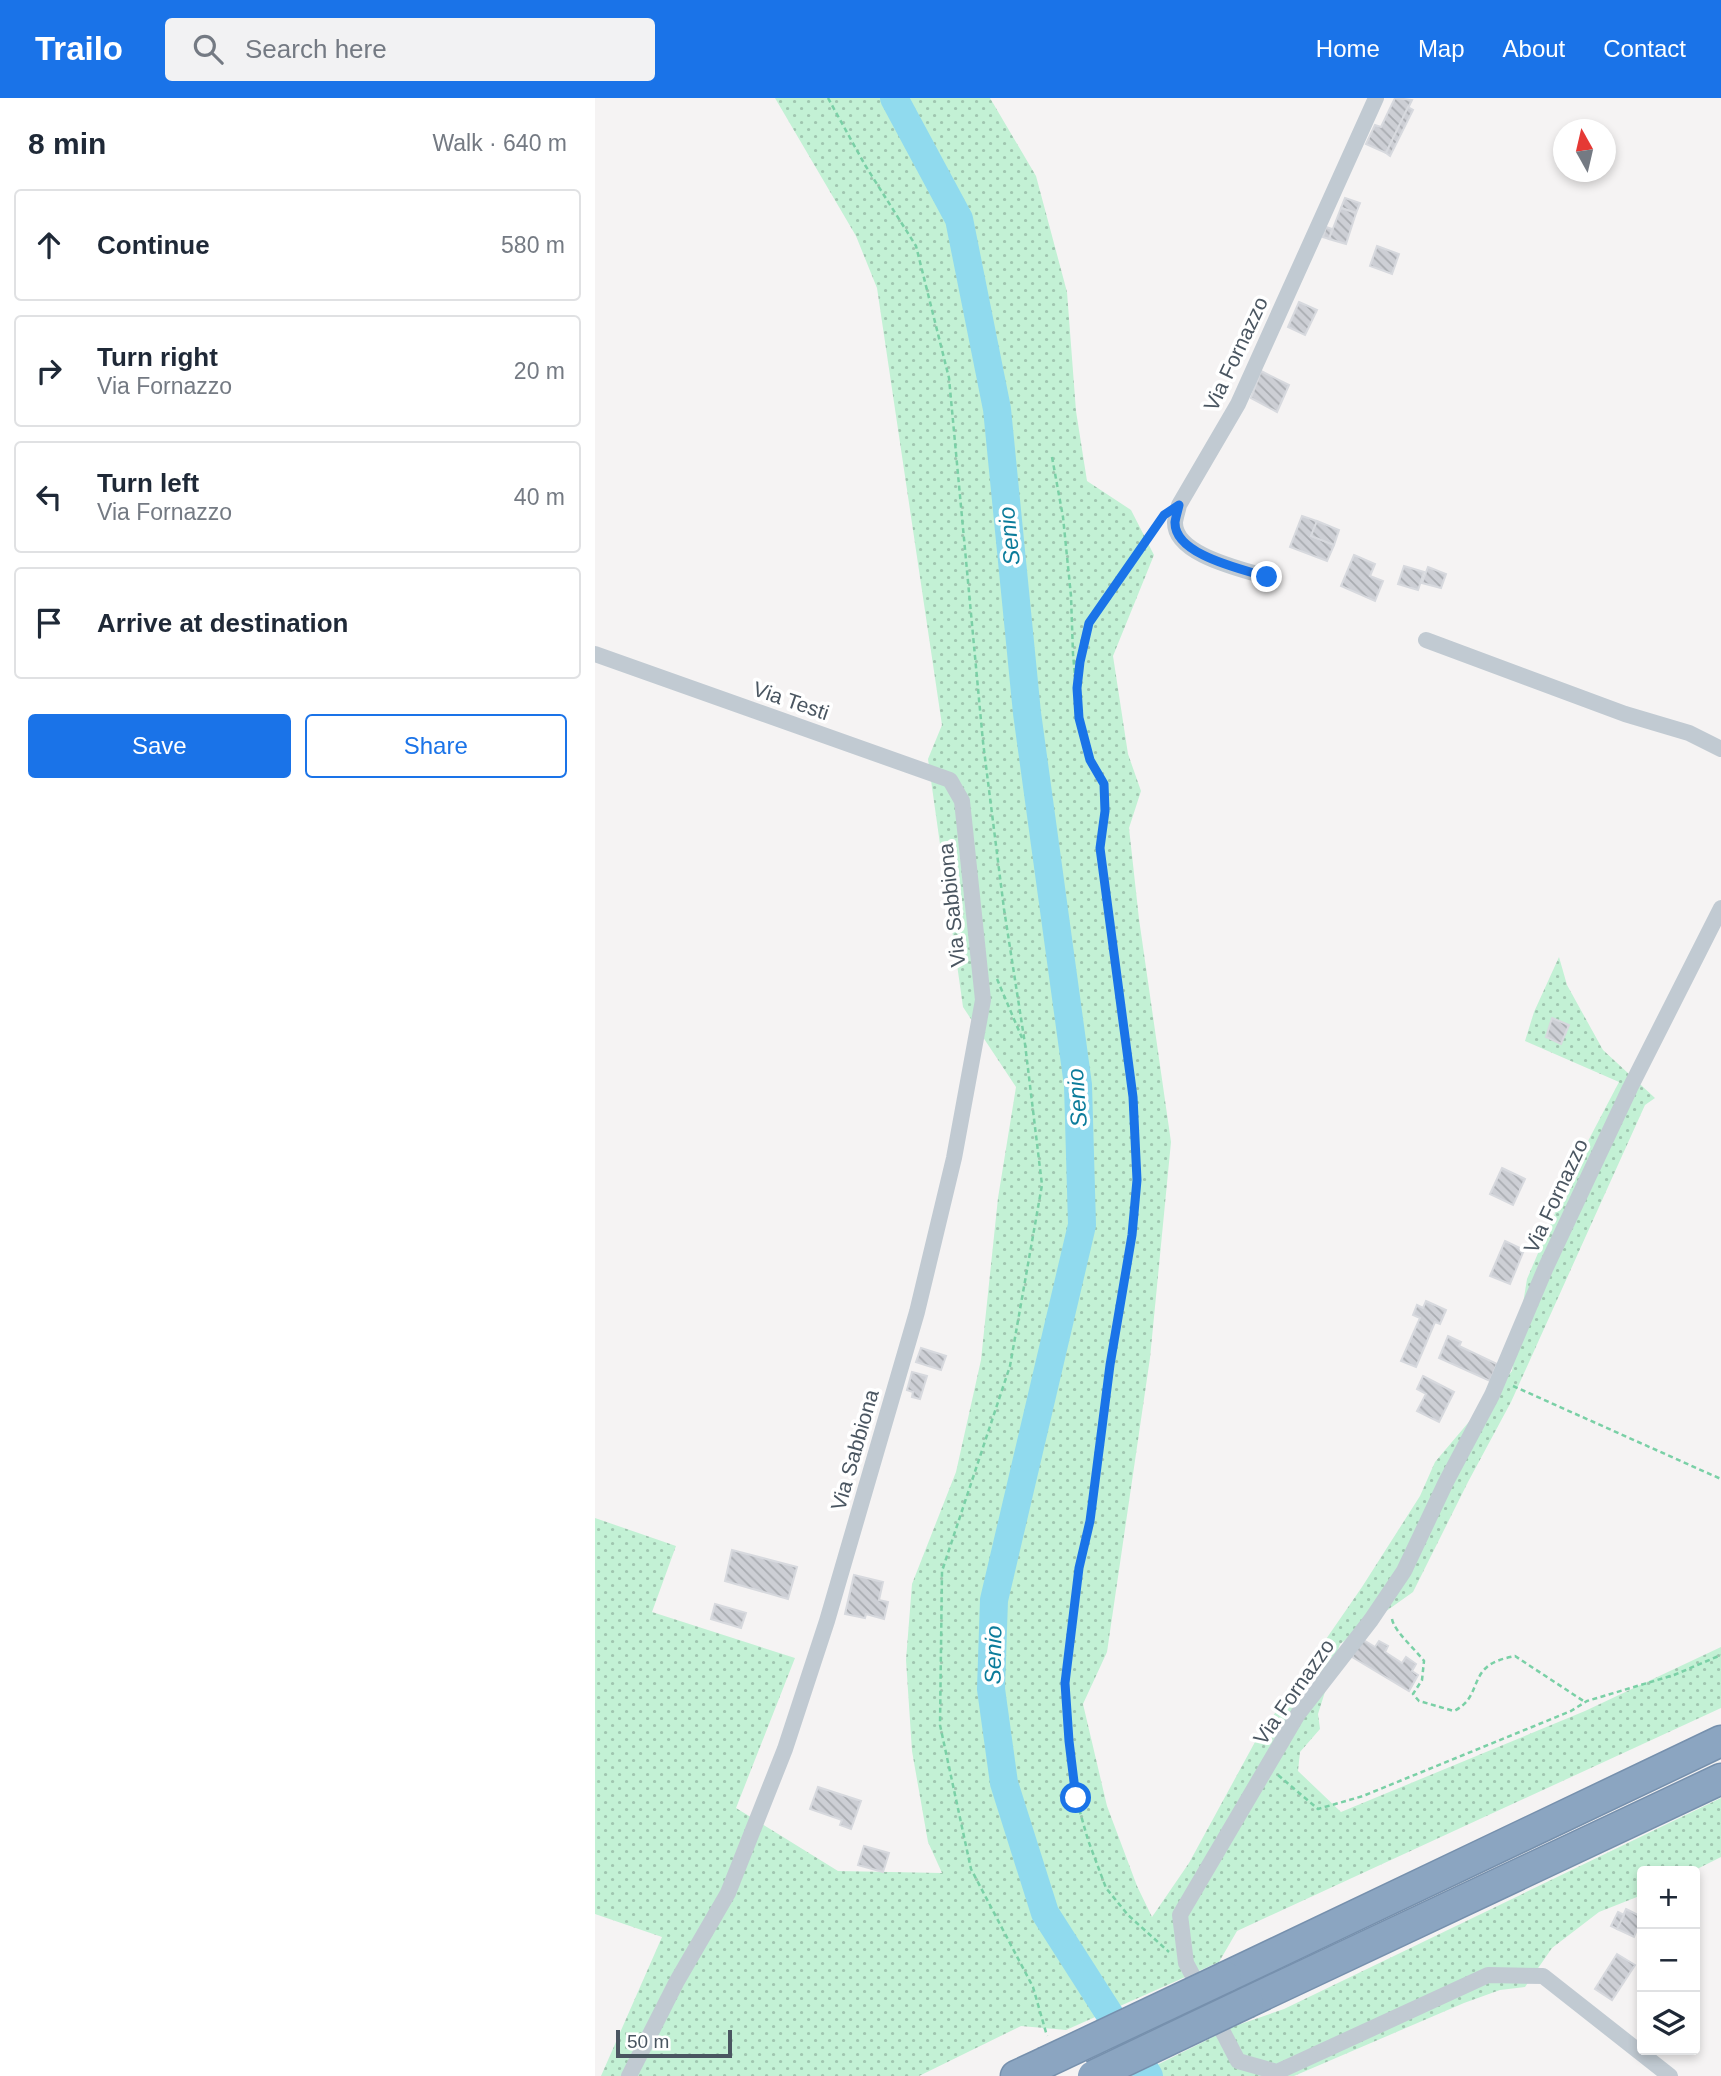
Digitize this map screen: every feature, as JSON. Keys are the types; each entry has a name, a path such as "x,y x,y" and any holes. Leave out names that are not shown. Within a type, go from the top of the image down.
{"highway":[{"path":"1016,2076 1046,2051 1226,1977 1721,1741"},
{"path":"1093,2076 1721,1779"}],"street":[{"name":"Via Fornazzo","path":"1179,505 1238,404 1376,98"},
{"path":"1179,505 1175,523 1179,536 1191,548 1205,556 1267,577"},
{"path":"1426,640 1625,714 1689,733 1721,749"},
{"name":"Via Testi","path":"595,654 950,780 962,801"},
{"name":"Via Sabbiona","path":"629,2076 677,1981 728,1893 785,1749 827,1621 917,1312 954,1158 983,1000 962,801"},
{"name":"Via Fornazzo","path":"1670,2076 1543,1976 1488,1975 1276,2072 1238,2061 1185,1957 1180,1915 1298,1714 1405,1572 1446,1482 1496,1385 1546,1267 1613,1124 1721,908"}],"path":[{"path":"828,98 865,165 916,246 949,377 983,742 1042,1185 1010,1366 942,1571 940,1725 971,1869 1033,1987 1046,2051"},
{"path":"1052,457 1063,517 1079,718 1090,760 1104,784 1105,811 1100,848 1133,1097 1137,1180 1132,1235 1110,1365 1090,1521 1079,1568 1065,1683 1069,1741 1076,1798 1106,1888 1152,1938 1173,1955 1185,1957"},
{"path":"1077,688 1089,623 1164,515 1179,505"},
{"path":"997,980 1025,1044"},
{"path":"1496,1385 1512,1385 1721,1479"},
{"path":"1392,1618 1394,1628 1410,1642 1424,1661 1422,1680 1413,1694 1419,1702 1454,1711 1467,1705 1485,1668 1495,1661 1515,1656 1585,1702"},
{"path":"1267,1766 1318,1809 1375,1791 1571,1711 1585,1702 1674,1675 1721,1655"}],"green space":[{"path":"775,98 990,98 1036,176 1067,292 1076,411 1087,481 1131,510 1154,555 1113,656 1128,754 1141,791 1129,828 1139,919 1171,1142 1150,1358 1107,1652 1083,1704 1107,1806 1137,1886 1152,1917 1189,1863 1255,1742 1362,1587 1420,1496 1435,1462 1512,1371 1527,1279 1576,1164 1619,1082 1525,1041 1534,1012 1559,957 1567,985 1603,1050 1655,1098 1645,1105 1511,1402 1413,1592 1340,1644 1318,1714 1320,1729 1300,1752 1298,1771 1341,1812 1585,1711 1721,1647 1721,1708 1237,1931 1219,1962 1066,2030 1021,2026 919,2076 601,2076 662,1937 595,1914 595,1518 676,1546 652,1612 795,1658 736,1808 838,1871 942,1873 928,1842 912,1751 906,1660 912,1584 956,1472 981,1360 998,1198 1016,1087 963,1007 928,759 942,725 877,288 856,236"},
{"path":"1721,1798 1721,1857 1700,1868 1637,1866 1637,1897 1599,1912 1552,1948 1525,1987 1500,1990 1464,2003 1294,2076 1135,2076 1235,2026 1284,2009"}],"building":[{"path":"1395,98 1412,100 1386,153 1366,144 1375,125 1381,127"},
{"path":"1408,107 1413,110 1390,156 1386,153"},
{"path":"1345,198 1360,203 1356,213 1341,208"},
{"path":"1341,208 1356,213 1346,244 1329,239"},
{"path":"1326,227 1332,229 1329,239 1323,237"},
{"path":"1377,246 1399,254 1392,274 1370,266"},
{"path":"1299,302 1317,310 1305,335 1288,327"},
{"path":"1261,371 1289,385 1277,412 1251,398"},
{"path":"1302,516 1317,521 1311,536 1334,545 1327,561 1290,547"},
{"path":"1317,521 1339,530 1334,545 1311,536"},
{"path":"1354,555 1375,564 1370,576 1383,581 1375,601 1341,586"},
{"path":"1404,566 1424,572 1418,590 1398,584"},
{"path":"1428,567 1446,574 1441,588 1422,583"},
{"path":"1552,1018 1569,1025 1561,1044 1546,1037"},
{"path":"1502,1168 1525,1179 1513,1205 1490,1194"},
{"path":"1505,1241 1524,1250 1510,1284 1490,1276"},
{"path":"1426,1301 1446,1310 1440,1324 1435,1322 1416,1367 1401,1361 1420,1318 1413,1315 1417,1305 1423,1308"},
{"path":"1448,1336 1461,1342 1459,1346 1497,1364 1490,1381 1439,1358"},
{"path":"921,1348 946,1356 941,1370 916,1362"},
{"path":"912,1372 927,1376 920,1399 912,1397 913,1392 907,1390"},
{"path":"1423,1376 1454,1392 1439,1422 1417,1411 1426,1394 1417,1389"},
{"path":"732,1550 797,1567 788,1599 725,1581"},
{"path":"854,1575 883,1582 879,1600 888,1602 884,1619 866,1614 865,1618 845,1614"},
{"path":"715,1604 746,1613 741,1628 711,1619"},
{"path":"1362,1639 1375,1647 1379,1641 1388,1646 1385,1652 1402,1663 1406,1657 1416,1664 1412,1671 1418,1675 1409,1691 1352,1657"},
{"path":"818,1787 861,1801 851,1829 840,1825 842,1820 810,1809"},
{"path":"864,1846 889,1853 883,1872 858,1865"},
{"path":"1626,1909 1637,1914 1634,1937 1617,1929"},
{"path":"1618,1912 1624,1915 1617,1929 1611,1926"},
{"path":"1617,1954 1635,1965 1612,2000 1595,1989"}],"waterway":[{"name":"Senio","path":"894,98 959,219 997,409 1027,713 1078,1085 1082,1225 994,1600 991,1689 1004,1783 1045,1913 1149,2076"}],"route":[{"path":"1076,1798 1065,1683 1079,1568 1090,1521 1110,1365 1132,1235 1137,1180 1133,1097 1100,848 1105,811 1104,784 1090,760 1079,718 1077,688 1080,662 1089,623 1164,515 1179,505 1175,523 1179,536 1191,548 1205,556 1267,577"}]}
